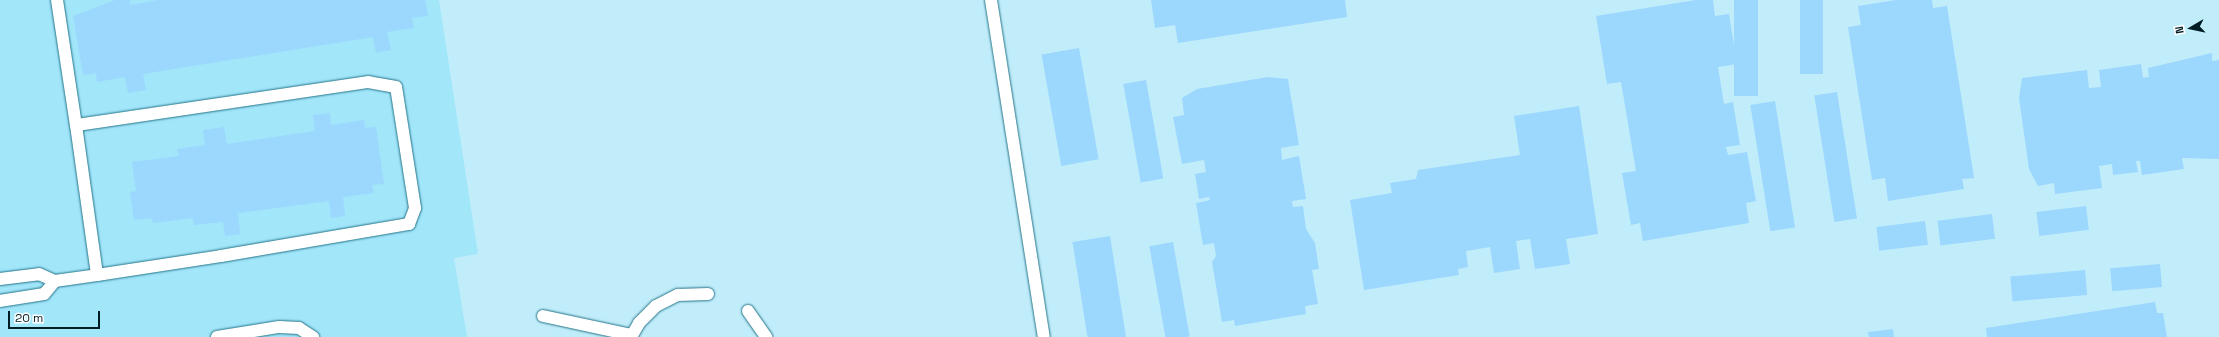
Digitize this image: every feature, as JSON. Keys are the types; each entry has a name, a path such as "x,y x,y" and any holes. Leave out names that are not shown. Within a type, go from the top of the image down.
{"lane":[{"path":"57,0 97,275"},
{"path":"991,0 1044,337"},
{"path":"0,279 39,274 56,281 408,224 415,208 396,88 368,82 76,125"},
{"path":"0,301 44,294 56,281"},
{"path":"543,316 632,336 656,306 678,295 708,294"},
{"path":"748,311 766,337"},
{"path":"217,337 279,327 299,328 313,337"}],"shaded area":[{"path":"0,0 439,0 478,254 454,258 467,337 0,337"}],"building":[{"path":"115,0 130,0 130,5 158,0 425,0 428,16 412,18 414,28 387,32 391,50 376,53 373,37 143,74 146,90 128,93 125,77 97,82 96,73 83,75 73,16"},
{"path":"1151,0 1345,0 1347,17 1178,43 1175,25 1155,28"},
{"path":"1696,0 1713,0 1715,16 1729,14 1737,64 1718,67 1724,104 1733,102 1740,145 1726,147 1728,155 1747,152 1756,201 1746,203 1749,223 1643,241 1640,223 1631,225 1622,173 1636,171 1621,82 1607,84 1596,16"},
{"path":"1734,0 1758,0 1758,96 1734,96"},
{"path":"1800,0 1823,0 1823,74 1800,74"},
{"path":"1896,0 1932,0 1933,8 1947,6 1974,178 1962,179 1964,189 1888,201 1885,178 1872,180 1848,27 1861,25 1858,6"},
{"path":"1079,48 1099,159 1061,166 1042,55"},
{"path":"2212,53 2212,61 2219,60 2219,159 2182,158 2184,169 2142,175 2140,161 2136,161 2138,172 2113,175 2112,164 2099,166 2102,188 2055,194 2054,183 2038,186 2029,169 2019,98 2022,78 2087,70 2089,88 2101,87 2099,70 2141,64 2143,78 2149,77 2148,68"},
{"path":"1268,77 1288,79 1299,145 1281,148 1282,160 1299,156 1306,199 1292,201 1293,207 1303,206 1306,229 1315,243 1319,269 1312,270 1318,304 1305,306 1306,314 1235,326 1234,320 1222,322 1212,262 1216,256 1214,243 1203,245 1196,203 1210,200 1209,197 1199,199 1195,174 1206,172 1204,160 1182,164 1173,117 1184,115 1182,98 1197,89"},
{"path":"1146,80 1163,178 1141,182 1123,84"},
{"path":"1837,92 1857,218 1834,222 1814,96"},
{"path":"1775,101 1795,227 1770,231 1750,105"},
{"path":"1579,106 1598,234 1566,239 1570,264 1535,269 1530,239 1516,241 1520,269 1494,273 1490,247 1466,251 1468,267 1458,269 1459,275 1364,290 1350,200 1392,193 1390,183 1416,179 1418,170 1520,155 1514,116"},
{"path":"330,113 331,125 364,120 365,128 376,127 384,184 372,185 374,193 343,197 345,216 331,218 329,201 238,213 240,234 225,236 223,222 194,225 193,218 153,223 152,218 134,220 130,192 136,191 132,162 179,156 177,149 205,145 203,130 224,127 227,144 315,131 313,115"},
{"path":"2086,206 2089,230 2039,236 2036,212"},
{"path":"1992,214 1995,239 1940,246 1937,221"},
{"path":"1925,221 1928,245 1879,251 1876,227"},
{"path":"1110,236 1126,337 1088,337 1072,242"},
{"path":"1173,242 1190,337 1165,337 1149,246"},
{"path":"2160,264 2162,287 2112,291 2110,268"},
{"path":"2085,270 2087,295 2012,301 2010,277"},
{"path":"2155,302 2157,313 2163,313 2167,337 1987,337 1986,328"},
{"path":"1893,329 1894,337 1869,337 1868,332"}]}
